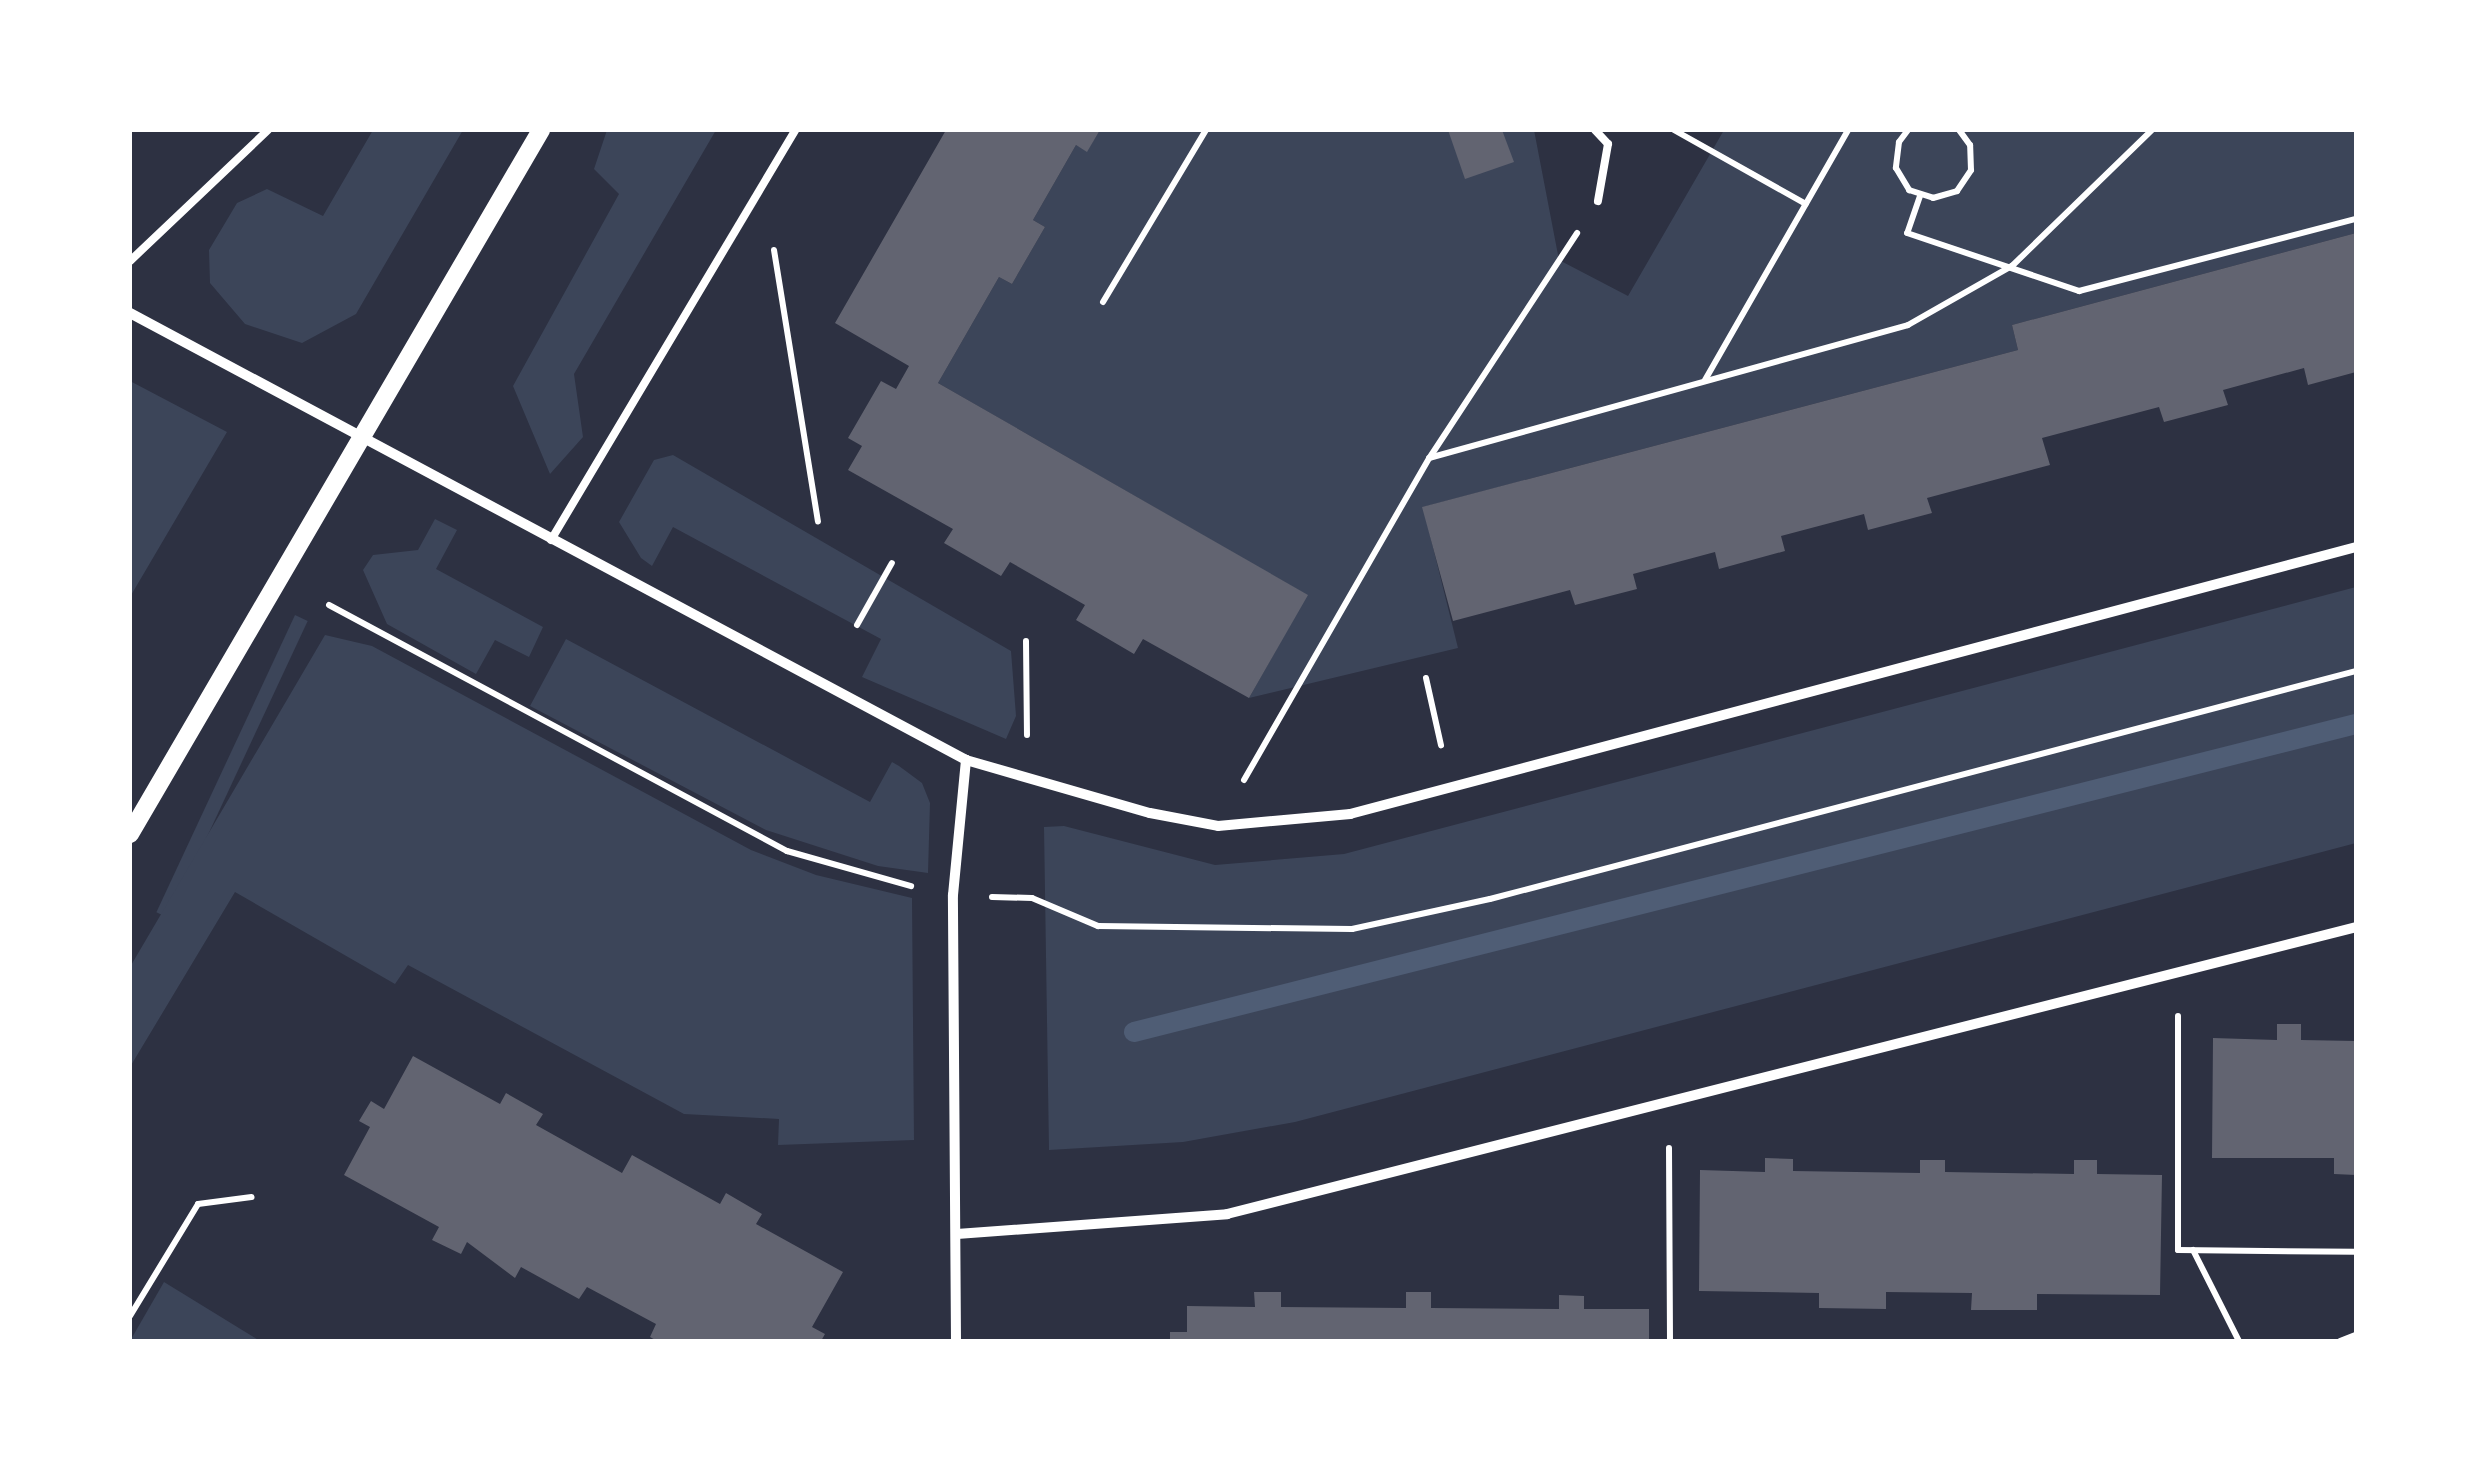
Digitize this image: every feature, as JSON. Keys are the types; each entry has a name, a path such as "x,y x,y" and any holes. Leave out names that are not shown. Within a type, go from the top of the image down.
{"street":[{"path":"130,834 541,130"},
{"path":"130,312 362,440 966,760 1026,781 1218,826 1350,814 2356,548"},
{"path":"956,1341 954,895 966,760"},
{"path":"957,1234 1227,1214 2356,928"}],"lane":[{"path":"130,260 268,130"},
{"path":"552,540 795,130"},
{"path":"1596,130 1608,144 1598,201"}],"path":[{"path":"1103,302 1206,130"},
{"path":"1674,130 1806,204"},
{"path":"1705,381 1848,130"},
{"path":"1908,130 1899,142 1896,168 1920,196 1946,196 1966,181 1973,157 1960,130"},
{"path":"1429,458 1908,324 2012,266 2152,130"},
{"path":"1920,196 1907,233 2079,291 2356,219"},
{"path":"1218,826 1429,458 1598,201"},
{"path":"773,243 818,521"},
{"path":"857,625 892,563"},
{"path":"329,605 786,851 954,895 1032,898 1098,926 1352,929 1490,899 2356,671"},
{"path":"1026,642 1026,781"},
{"path":"1426,678 1450,788"},
{"path":"2178,1014 2178,1250 2356,1252"},
{"path":"1668,1148 1670,1341"},
{"path":"130,1316 198,1204 252,1197"},
{"path":"2192,1250 2239,1341"},
{"path":"2340,1341 2356,1335"}],"shaded area":[{"path":"373,130 463,130 356,314 302,343 245,324 210,283 209,250 237,203 267,189 323,216"},
{"path":"607,130 716,130 574,374 583,437 550,474 513,386 619,194 594,169"},
{"path":"1100,130 1534,130 1559,260 1628,296 1724,130 2356,130 2356,233 2012,325 2018,350 1423,507 1458,648 1249,698 1307,595 938,383 999,277 1012,284 1045,227 1033,220 1076,145 1087,151"},
{"path":"130,381 227,432 130,597 132,539"},
{"path":"673,455 1011,651 1016,716 1006,739 862,677 881,639 673,527 652,566 641,558 619,522 654,460"},
{"path":"435,519 457,530 436,569 543,627 529,657 495,640 476,674 387,624 363,570 373,555 418,550"},
{"path":"2356,587 2356,843 1295,1122 1183,1142 1049,1150 1044,827 1064,826 1215,865 1344,854"},
{"path":"295,615 308,621 169,918 156,912"},
{"path":"325,635 372,646 751,850 816,875 912,898 914,1140 778,1145 779,1119 684,1114 408,965 395,984 235,892 130,1067 130,967"},
{"path":"566,639 870,802 892,762 899,766 922,783 930,803 928,873 878,866 766,830 530,706"},
{"path":"164,1282 260,1341 130,1341"}],"building":[{"path":"946,130 1100,130 1087,152 1076,145 1033,220 1045,227 1012,284 999,277 938,383 1308,595 1249,698 1143,639 1134,654 1076,620 1085,605 1010,562 1001,576 944,543 953,529 848,470 862,446 848,438 881,381 896,389 909,366 835,323"},
{"path":"1448,130 1502,130 1514,162 1465,179"},
{"path":"2356,233 2356,372 2308,385 2304,368 2223,390 2228,405 2164,422 2159,407 2042,438 2050,465 1927,498 1932,513 1868,530 1864,514 1781,536 1785,551 1719,569 1715,552 1633,574 1637,589 1575,605 1570,590 1453,621 1422,507 2018,350 2012,325"},
{"path":"2277,1024 2301,1024 2301,1040 2356,1041 2356,1175 2334,1174 2334,1158 2212,1158 2213,1038 2277,1040"},
{"path":"413,1056 500,1104 506,1093 543,1114 536,1125 622,1173 632,1155 720,1204 726,1193 762,1214 756,1224 843,1272 812,1327 825,1334 821,1341 657,1341 650,1337 656,1324 587,1287 579,1299 521,1267 515,1278 467,1242 461,1254 432,1240 439,1227 344,1175 370,1127 359,1121 371,1101 384,1109"},
{"path":"1765,1158 1793,1159 1793,1171 1920,1173 1920,1160 1945,1160 1945,1172 2074,1174 2074,1160 2097,1160 2097,1174 2162,1175 2160,1295 2037,1294 2037,1310 1971,1310 1972,1293 1886,1292 1886,1309 1819,1308 1819,1293 1699,1291 1700,1170 1765,1172"},
{"path":"1254,1292 1281,1292 1281,1307 1406,1308 1406,1292 1431,1292 1431,1308 1559,1309 1559,1295 1584,1296 1584,1309 1649,1309 1649,1341 1170,1341 1170,1332 1187,1332 1187,1306 1255,1307"}],"waterway":[{"path":"1134,1032 2356,724"}]}
